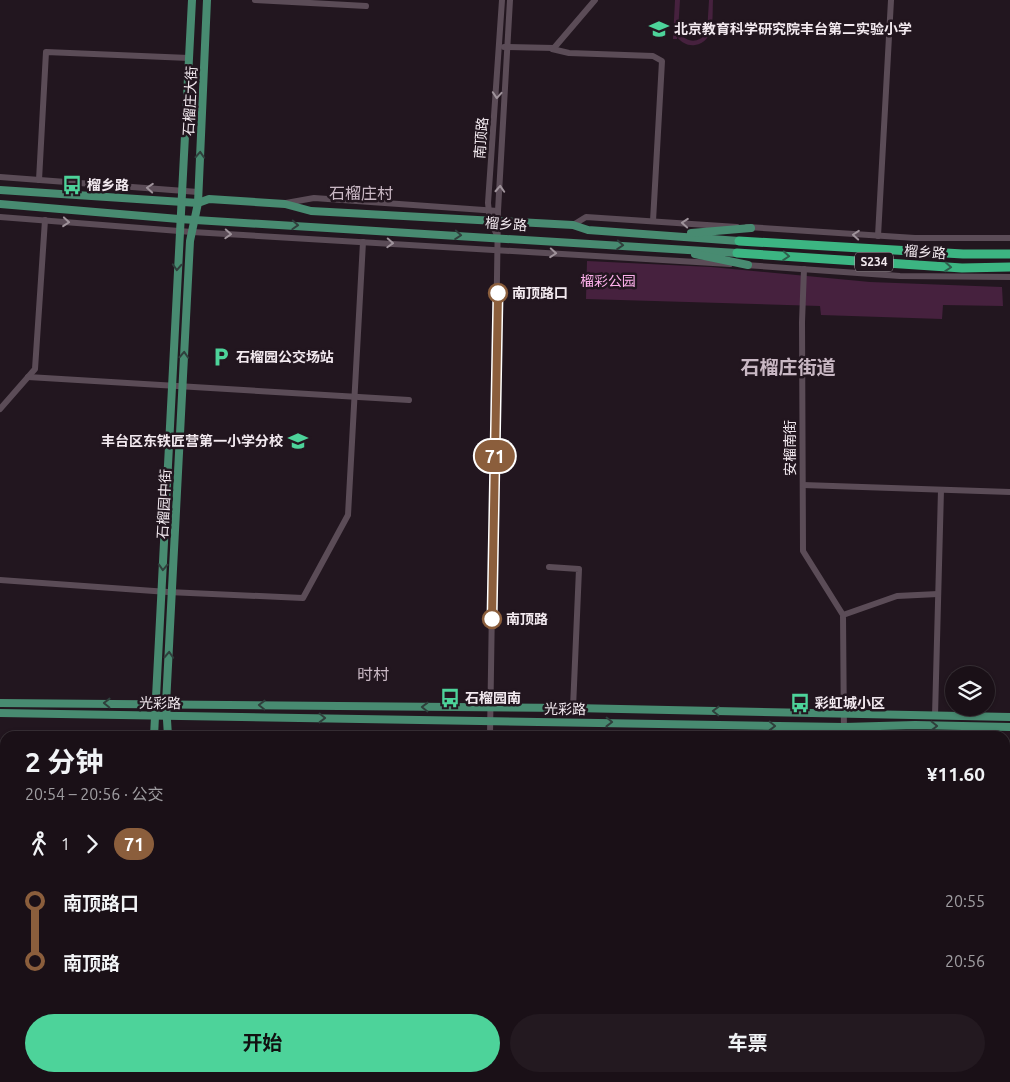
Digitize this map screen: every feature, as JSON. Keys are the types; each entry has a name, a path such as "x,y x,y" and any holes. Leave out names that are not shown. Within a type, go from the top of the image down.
{"highway":[{"name":"榴乡路","path":"738,241 963,254 1010,254"},
{"name":"榴乡路","path":"737,253 962,268 1010,267"}],"main road":[{"name":"石榴庄大街","path":"180,202 192,0"},
{"name":"石榴庄大街","path":"198,203 207,0"},
{"name":"榴乡路","path":"0,190 198,203 210,199 284,204 312,211 573,225 588,230 738,241"},
{"name":"石榴园中街","path":"154,731 180,202"},
{"name":"石榴园中街","path":"168,731 166,704 183,386 192,232 198,203"},
{"name":"榴乡路","path":"0,204 194,220 737,253"},
{"path":"668,236 751,228"},
{"path":"668,249 748,265"},
{"name":"光彩路","path":"0,703 573,708 1010,716"},
{"name":"光彩路","path":"0,713 844,727 915,725 1010,727"}],"street":[{"path":"256,0 366,6"},
{"name":"南顶路","path":"490,731 499,249 494,221 488,211 502,0"},
{"name":"南顶路","path":"494,221 498,212 510,0"},
{"path":"552,49 595,0"},
{"path":"878,236 891,0"},
{"path":"500,47 552,49 569,53 653,56 662,61 653,221"},
{"path":"40,180 46,52 189,58"},
{"path":"0,177 198,192"},
{"name":"榴乡路","path":"284,204 314,198 498,212"},
{"name":"榴乡路","path":"0,216 192,232 499,249 900,276 1010,277"},
{"name":"榴乡路","path":"573,225 586,217 878,236 970,240 1010,238"},
{"path":"0,409 36,369 45,220"},
{"path":"0,580 162,592 303,598 348,515 363,242"},
{"name":"安榴南街","path":"804,269 802,322 803,550 843,615"},
{"path":"28,377 409,400"},
{"path":"803,485 1010,492"},
{"path":"935,716 941,490"},
{"path":"549,567 579,568 573,708"},
{"path":"844,731 843,615 897,596 938,594"},
{"path":"1010,716 1010,727"}],"green space":[{"path":"675,0 680,0 678,31 685,38 692,41 700,39 707,33 709,0 713,0 712,27 707,39 702,43 690,45 677,37 677,39 673,39"},
{"name":"榴彩公园","path":"587,261 711,267 870,282 1002,287 1003,306 943,305 942,319 821,315 820,306 586,299"}],"bus line":[{"name":"71","path":"492,619 498,293"}],"place":[{"name":"北京教育科学研究院丰台第二实验小学","path":"659,29"},
{"name":"榴乡路","path":"72,185"},
{"name":"南顶路口","path":"498,293"},
{"name":"石榴园公交场站","path":"221,357"},
{"name":"丰台区东铁匠营第一小学分校","path":"298,441"},
{"name":"南顶路","path":"492,619"},
{"name":"石榴园南","path":"450,698"},
{"name":"彩虹城小区","path":"800,703"}],"district":[{"name":"石榴庄村","path":"361,193"},
{"name":"石榴庄街道","path":"788,367"},
{"name":"时村","path":"373,674"}]}
